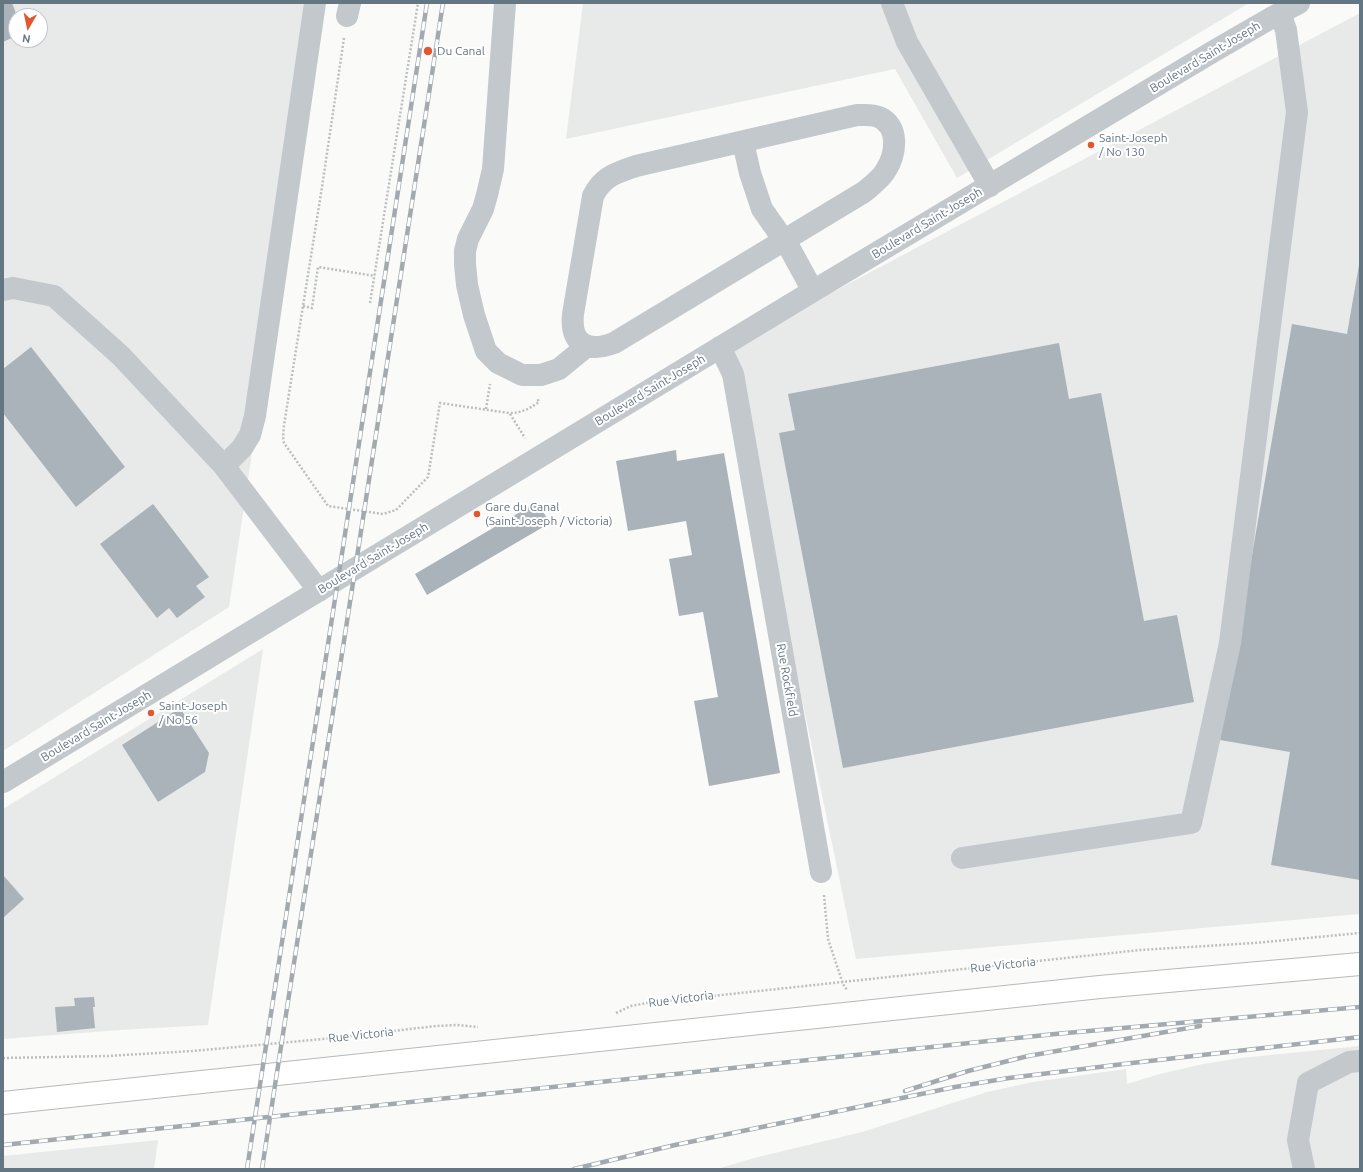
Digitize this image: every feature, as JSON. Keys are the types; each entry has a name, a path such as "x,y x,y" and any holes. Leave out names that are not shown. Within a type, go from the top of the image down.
{"main road":[{"path":"3,1103 1100,987 1360,964"}],"street":[{"path":"224,466 242,448 250,436 255,416 316,3"},
{"path":"505,3 491,183 483,209 468,239 465,251 467,285 474,315 486,352 498,363 522,375 541,375 559,369 587,346"},
{"path":"892,3 907,42 990,186"},
{"path":"962,858 1192,823 1230,643 1297,112 1286,30 1289,8"},
{"name":"Boulevard Saint-Joseph","path":"3,782 813,291 1289,8"},
{"path":"857,115 880,117 887,124 893,134 895,143 892,156 886,170 877,181 864,192 614,343 597,348 587,346 578,341 574,334 572,325 593,196 598,186 605,179 624,170 857,115"},
{"path":"743,142 750,173 762,209 783,240 813,291"},
{"path":"3,290 13,288 54,296 121,356 224,466 319,591"},
{"name":"Rue Rockfield","path":"720,347 733,374 821,872"},
{"path":"1304,1169 1298,1140 1308,1083 1349,1062 1360,1061"}],"path":[{"path":"370,303 418,3"},
{"path":"349,9 282,437 284,443 328,506 383,514 396,510 428,476 440,403 510,413 520,413 526,411 539,402"},
{"path":"303,306 312,308 318,267 375,276"},
{"path":"510,413 528,443"},
{"path":"821,872 828,939 843,982 857,1012"},
{"name":"Rue Victoria","path":"612,1015 631,1006 647,1003 1140,950 1255,943 1360,933"},
{"name":"Rue Victoria","path":"3,1058 106,1056 193,1051 323,1039 436,1026 457,1025 480,1027"}],"shaded area":[{"path":"3,3 319,3 229,607 3,751"},
{"path":"583,3 1249,3 957,178 895,69 566,139"},
{"path":"1360,13 1360,914 856,959 729,347"},
{"path":"263,649 208,1025 3,1039 3,809"},
{"path":"1360,1046 1360,1169 717,1169 754,1158 862,1132 987,1092 1033,1082 1126,1069 1127,1084 1160,1074 1203,1064 1241,1058"},
{"path":"158,1140 154,1169 3,1169 3,1156"}],"building":[{"path":"3,3 12,3 14,8 8,8 8,40 3,42"},
{"path":"1359,265 1360,880 1271,865 1290,752 1220,740 1292,324 1347,334"},
{"path":"1059,343 1069,399 1101,393 1144,621 1177,615 1194,702 843,768 779,433 795,430 788,394"},
{"path":"31,347 125,467 76,507 3,413 3,369"},
{"path":"676,450 677,461 724,453 780,773 709,786 694,701 718,697 703,612 679,616 669,559 692,555 686,521 628,531 616,461"},
{"path":"537,502 550,523 427,595 415,574"},
{"path":"153,504 209,577 196,586 205,597 177,618 169,608 157,618 100,544"},
{"path":"180,708 209,753 205,772 158,802 122,745"},
{"path":"3,875 24,899 3,918"},
{"path":"94,997 95,1007 93,1007 95,1028 57,1032 55,1007 75,1006 74,998"}],"railway":[{"path":"247,1169 427,3"},
{"path":"262,1169 443,3"},
{"path":"3,1145 1055,1034 1360,1007"},
{"path":"905,1091 968,1071 1028,1056 1200,1026"},
{"path":"574,1169 675,1145 955,1087 1009,1078 1360,1037"}],"place":[{"name":"Du Canal","path":"428,51"},
{"name":"Saint-Joseph / No 130","path":"1091,145"},
{"name":"Gare du Canal (Saint-Joseph / Victoria)","path":"477,514"},
{"name":"Saint-Joseph / No 56","path":"151,713"}]}
